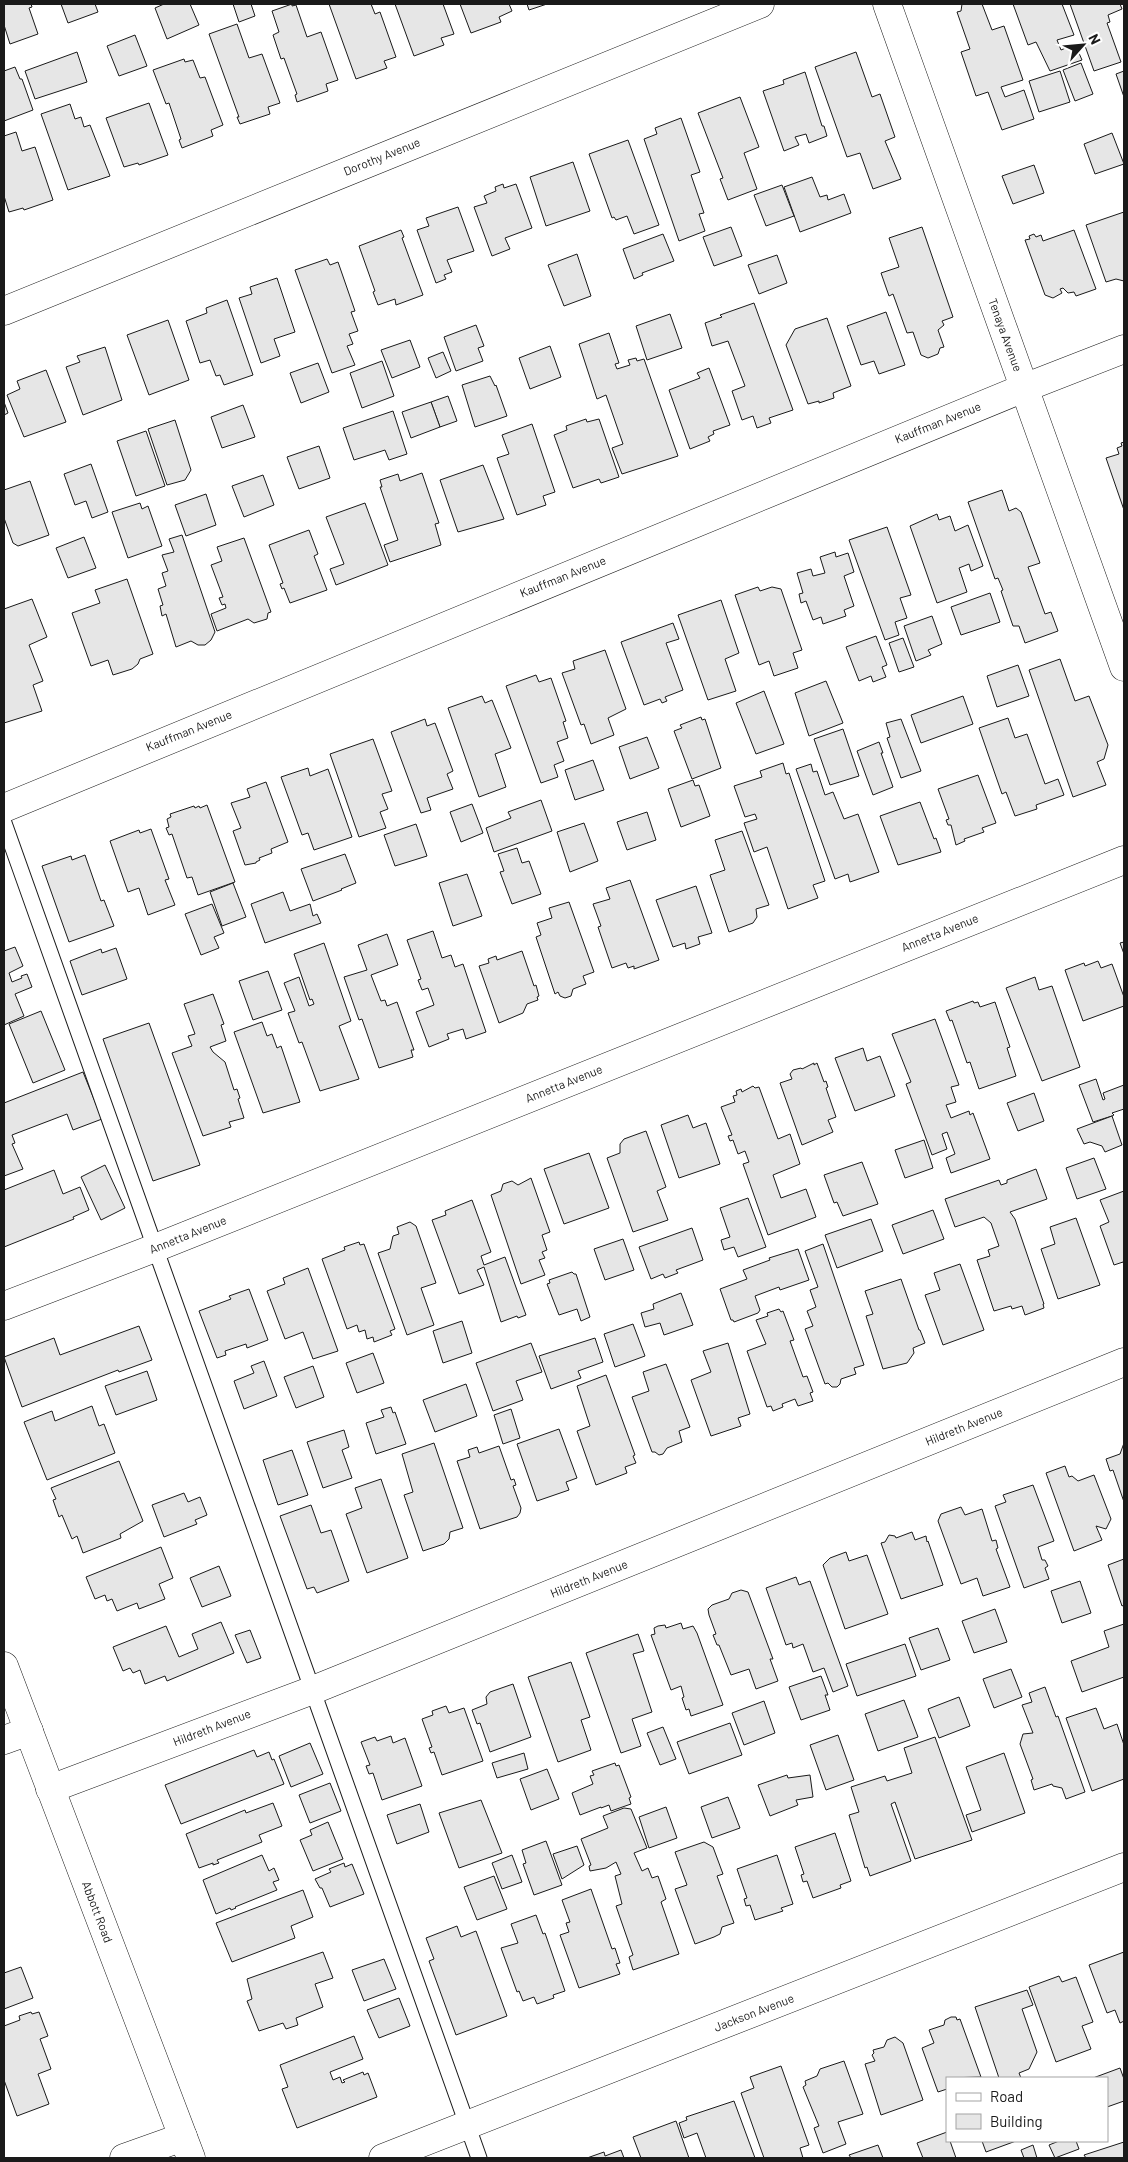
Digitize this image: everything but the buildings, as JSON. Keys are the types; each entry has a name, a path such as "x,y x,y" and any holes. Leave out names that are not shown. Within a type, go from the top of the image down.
{"street":[{"name":"Dorothy Avenue","path":"4,311 760,4"},
{"name":"Tenaya Avenue","path":"887,4 1124,667"},
{"name":"Kauffman Avenue","path":"4,808 1024,388 1124,350"},
{"name":"Annetta Avenue","path":"4,1306 155,1248 1124,860"},
{"name":"Hildreth Avenue","path":"50,1789 313,1690 1124,1362"},
{"name":"Abbott Road","path":"4,1666 16,1736 50,1789 187,2148"},
{"name":"Jackson Avenue","path":"382,2158 1124,1867"},
{"path":"124,2158 187,2148"}],"lane":[{"path":"4,823 478,2158"}]}
